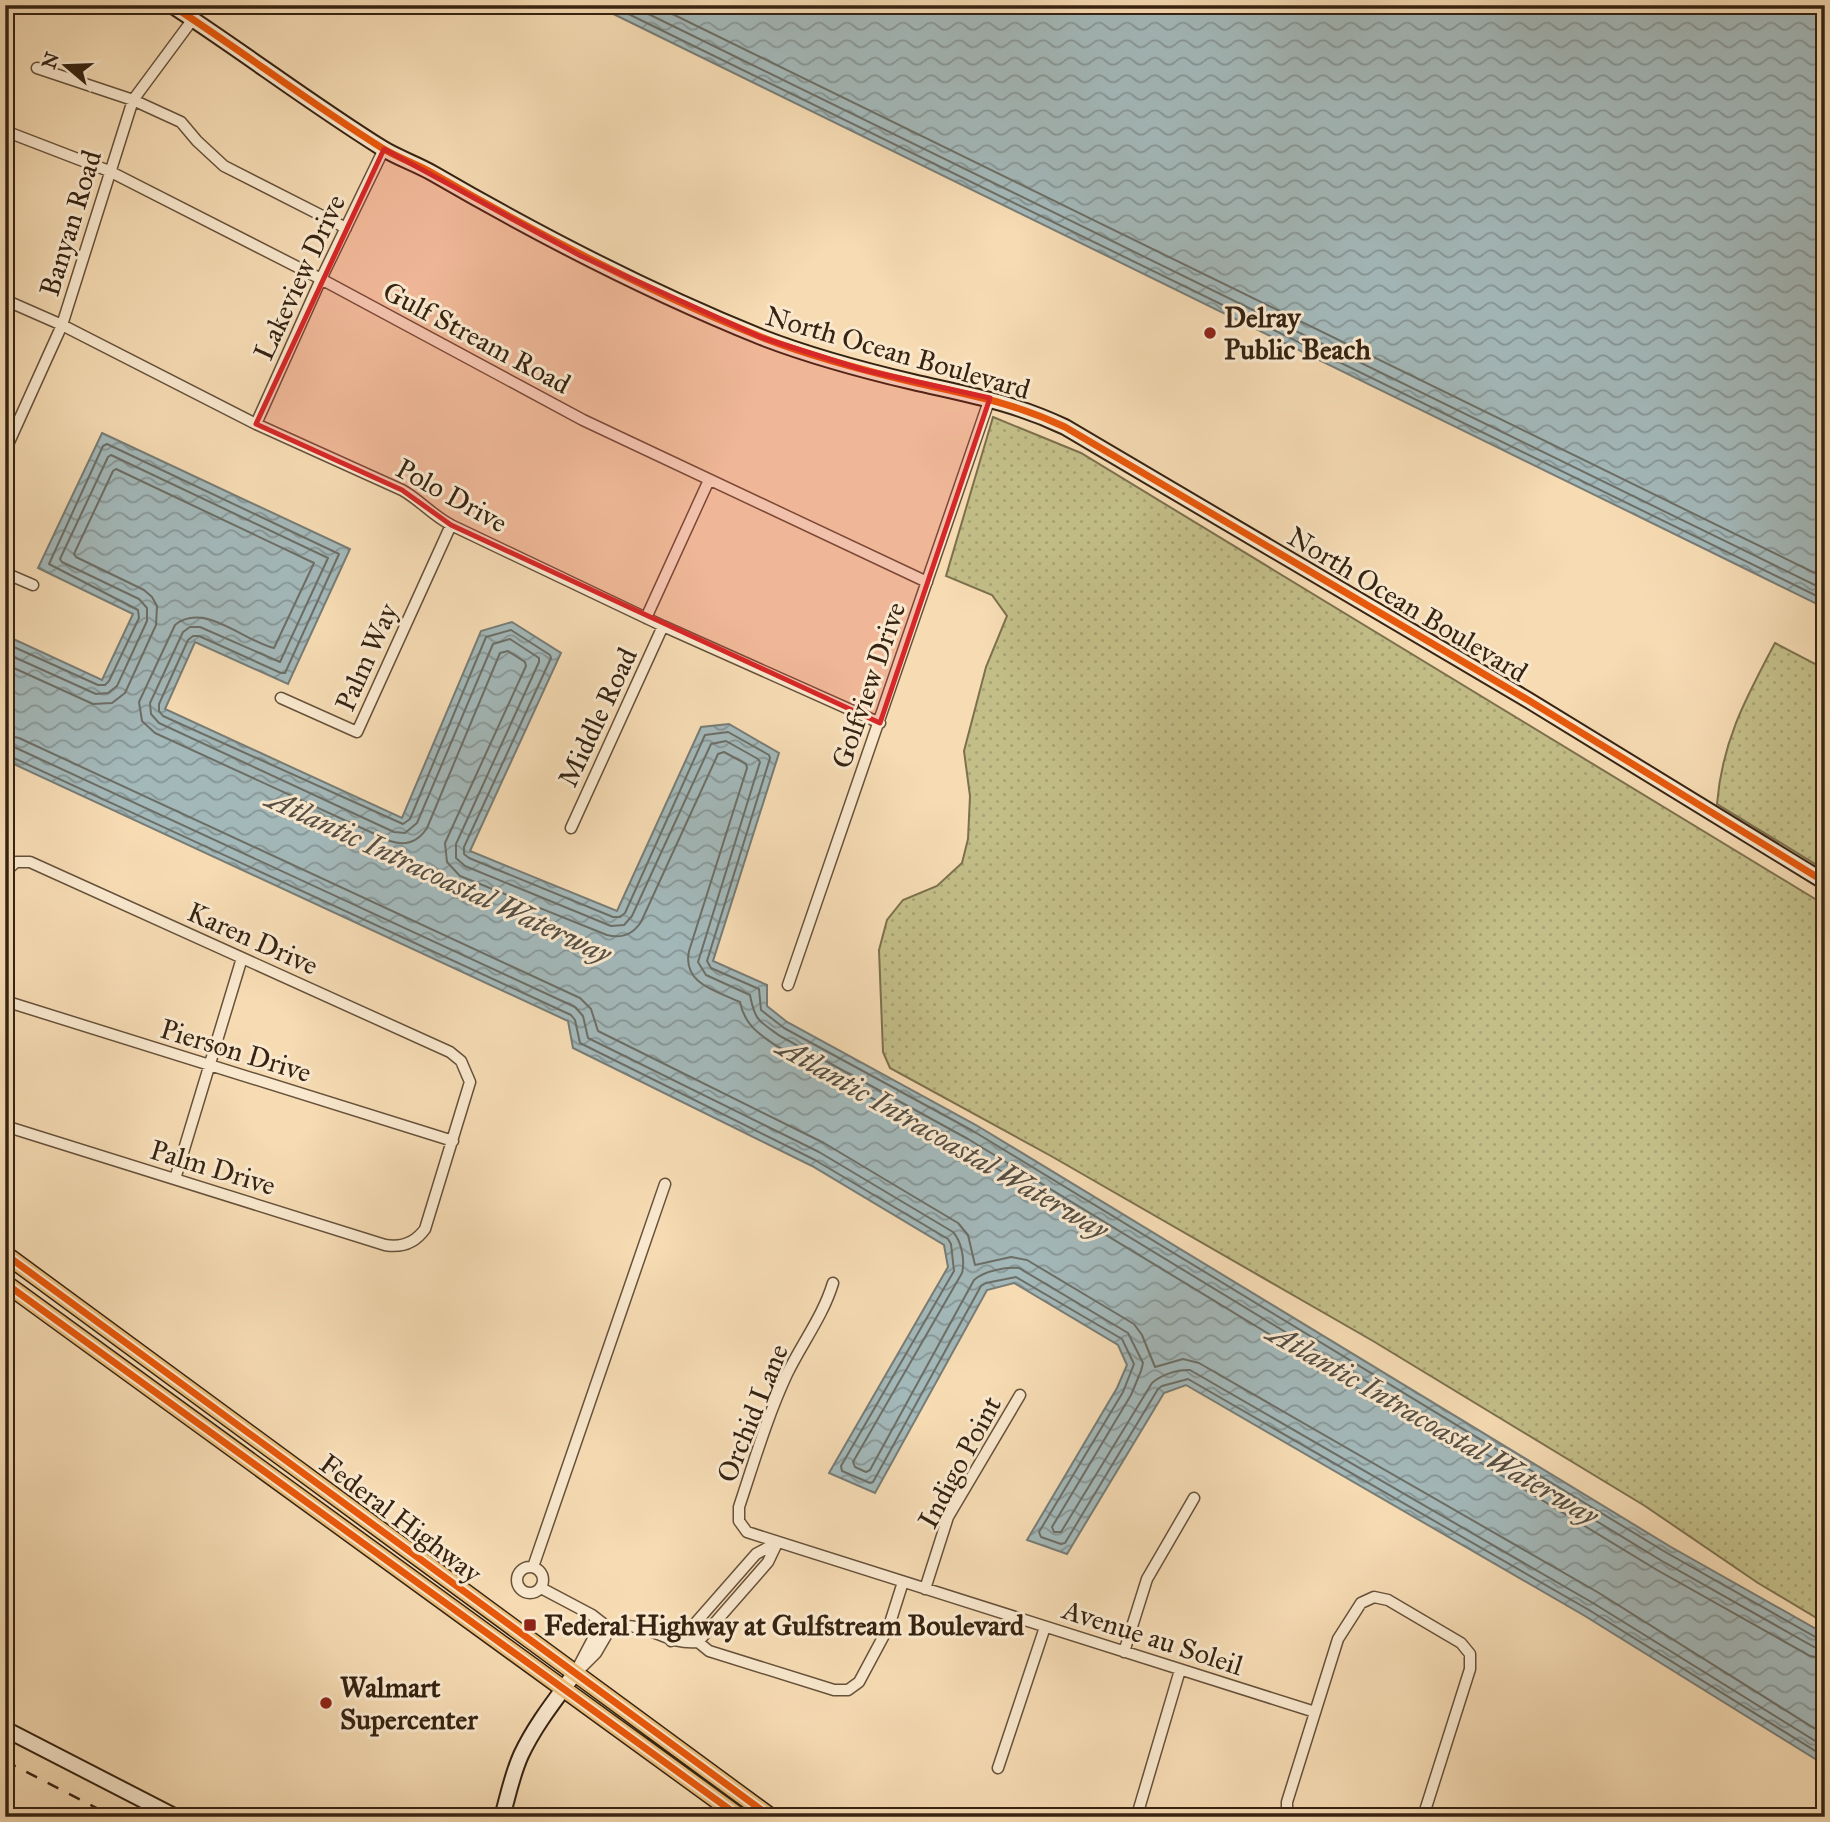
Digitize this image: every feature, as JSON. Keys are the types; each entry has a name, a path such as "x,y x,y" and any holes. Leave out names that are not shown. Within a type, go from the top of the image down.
{"main road":[{"name":"North Ocean Boulevard","path":"171,5 384,149 424,168 509,218 588,259 751,333 864,370 990,398 1039,414 1065,426 1528,700 1825,881"},
{"name":"Federal Highway","path":"5,1254 771,1817"},
{"name":"Federal Highway","path":"5,1283 740,1817"},
{"path":"83,1340 95,1336 113,1342 208,1410 229,1417"},
{"path":"217,1438 233,1441 244,1447 296,1486 313,1489 321,1484"},
{"path":"317,1511 334,1505 358,1511"},
{"path":"502,1817 511,1782 523,1752 575,1673"},
{"path":"5,1729 176,1817"}],"street":[{"name":"Banyan Road","path":"5,451 62,325 133,100 193,19"},
{"path":"37,68 133,100 181,122 224,166 346,228"},
{"name":"Gulf Stream Road","path":"5,131 109,171 321,279 583,420 928,582"},
{"name":"Lakeview Drive","path":"256,424 321,279 384,149"},
{"name":"Polo Drive","path":"5,300 62,325 256,424 408,493 430,513 451,525 663,626 880,723"},
{"name":"Golfview Drive","path":"788,985 990,398"},
{"name":"Middle Road","path":"646,618 709,480"},
{"name":"Palm Way","path":"281,698 356,732 451,525"},
{"path":"5,573 33,585"},
{"name":"Middle Road","path":"571,828 663,626"},
{"name":"Karen Drive","path":"5,872 16,862 30,862 450,1052 466,1067 470,1082 453,1141"},
{"path":"174,1179 242,958"},
{"name":"Pierson Drive","path":"5,1002 453,1141"},
{"name":"Palm Drive","path":"5,1126 385,1245 408,1244 425,1229 453,1141"},
{"path":"533,1567 665,1184"},
{"name":"Orchid Lane","path":"776,1542 747,1532 739,1521 739,1507 772,1409 788,1373 827,1302 833,1283"},
{"name":"Indigo Point","path":"925,1589 948,1517 1020,1395"},
{"path":"1124,1652 1147,1579 1194,1498"},
{"path":"671,1641 684,1636 756,1554 776,1542"},
{"path":"698,1642 768,1562 776,1542"},
{"name":"Avenue au Soleil","path":"776,1542 1315,1712"},
{"path":"533,1567 522,1570 517,1577 518,1586 529,1594 541,1588"},
{"path":"533,1567 542,1575 541,1588"},
{"path":"575,1673 596,1633 631,1626 671,1641 698,1642 709,1651 834,1690 848,1690 859,1682 889,1626 903,1582"},
{"path":"541,1588 593,1615 610,1629"},
{"path":"1287,1817 1287,1802 1338,1639 1361,1603 1374,1597 1388,1600 1466,1648 1470,1654 1470,1669 1423,1817"},
{"path":"998,1768 1045,1627"},
{"path":"1138,1812 1180,1670"}],"highlighted area":[{"path":"384,149 581,256 763,338 864,370 990,398 880,723 451,525 402,490 256,424"}],"shaded area":[{"path":"993,417 1081,453 1825,905 1825,1623 1758,1583 1645,1506 1373,1341 1051,1156 890,1068 883,1052 879,950 887,920 903,900 937,886 962,863 968,839 970,796 964,751 986,667 1007,616 992,595 946,576"},
{"path":"1775,643 1825,669 1825,870 1717,804 1724,760 1737,720"}],"water":[{"path":"595,5 1825,5 1825,608 1754,573"},
{"name":"Atlantic Intracoastal Waterway","path":"102,433 350,549 288,684 195,642 165,709 402,818 481,631 512,622 561,653 470,851 617,911 701,727 729,724 779,753 713,961 767,985 767,1006 787,1022 976,1125 1671,1547 1825,1634 1825,1765 1585,1616 1186,1385 1164,1393 1067,1554 1027,1540 1117,1388 1127,1365 1118,1345 1014,1283 987,1290 875,1493 829,1473 948,1267 944,1245 812,1166 573,1048 568,1021 5,760 5,635 102,680 133,614 38,568"}],"railway":[{"path":"5,1761 114,1817"}],"cycle path":[{"path":"171,5 382,148 635,281 761,337 798,350 875,373 1008,405 1065,427 1528,700 1825,882"},
{"path":"5,1254 771,1817"},
{"path":"5,1283 740,1817"}],"place":[{"name":"Delray Public Beach","path":"1210,333"},
{"name":"Federal Highway at Gulfstream Boulevard","path":"530,1625"},
{"name":"Walmart Supercenter","path":"326,1703"}]}
